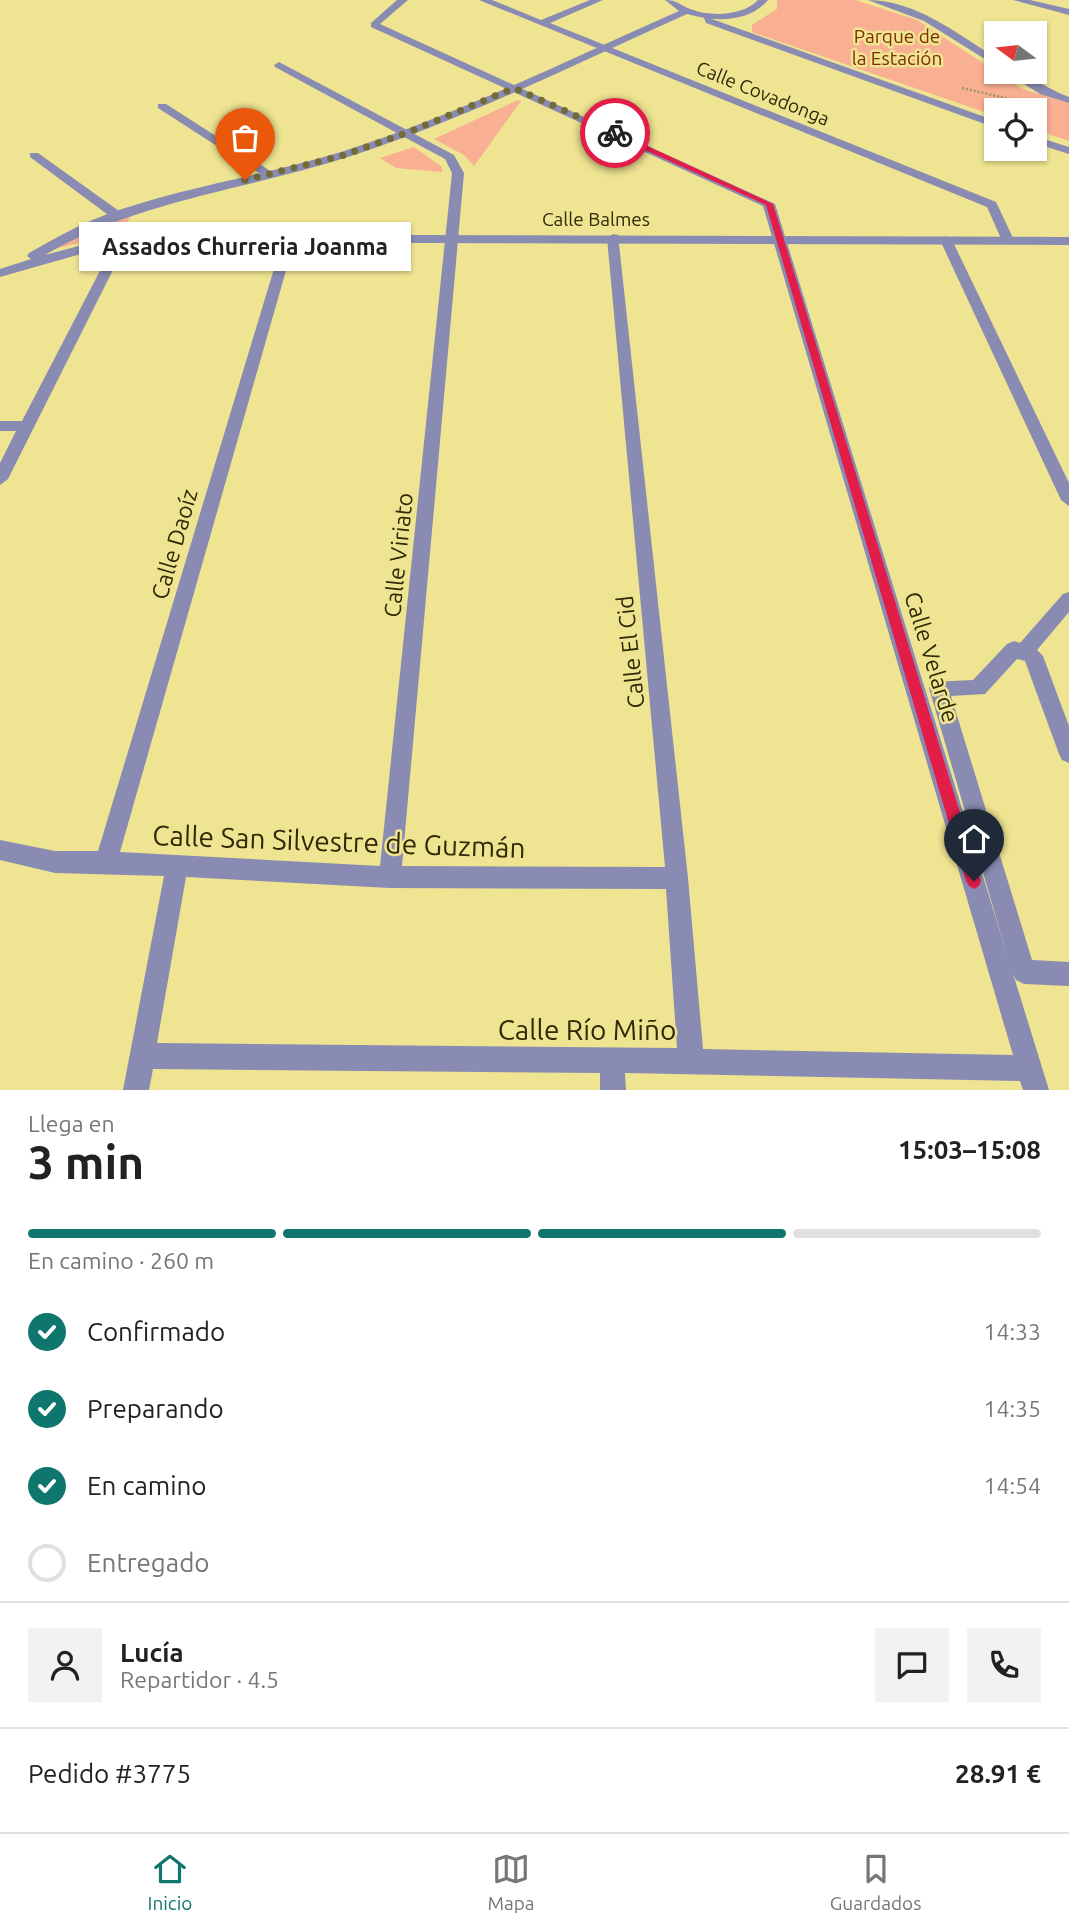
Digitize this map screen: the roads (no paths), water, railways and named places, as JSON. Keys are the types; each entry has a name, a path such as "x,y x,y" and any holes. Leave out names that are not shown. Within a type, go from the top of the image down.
{"street":[{"name":"Calle Velarde","path":"403,0 373,25 769,204 1033,1079"},
{"name":"Calle Covadonga","path":"484,0 992,205 1008,240"},
{"path":"542,23 598,0"},
{"path":"667,0 687,11 705,15 737,15 755,9 763,0"},
{"path":"873,0 927,19 984,55"},
{"path":"1018,0 1069,12"},
{"path":"16,268 61,238 115,214 341,156 409,132 687,11"},
{"path":"705,15 709,21 984,121"},
{"path":"736,31 737,15"},
{"name":"Calle Viriato","path":"279,65 409,132 450,158 458,173 454,238 390,877"},
{"path":"1030,84 1044,92 1069,100"},
{"path":"162,106 269,174"},
{"path":"1047,143 1069,151"},
{"path":"34,155 115,214"},
{"path":"0,479 123,238 149,204"},
{"name":"Calle Balmes","path":"0,273 123,238 1069,241"},
{"name":"Calle El Cid","path":"613,238 677,878 691,1061"},
{"name":"Calle Daoíz","path":"106,862 289,239"},
{"path":"946,240 1069,500"},
{"path":"0,426 26,426"},
{"path":"1023,653 1069,599"},
{"path":"1069,754 1033,656 1014,649 978,688 939,688 1024,972 1069,974"},
{"name":"Calle San Silvestre de Guzmán","path":"0,850 55,862 106,862 390,877 677,878"},
{"path":"136,1090 177,867"},
{"name":"Calle Río Miño","path":"144,1056 691,1061 1033,1079"},
{"path":"612,1061 612,1090"}],"place":[{"name":"Assados Churreria Joanma","path":"245,180"}],"park label":[{"name":"Parque de la Estación","path":"897,47"}]}
